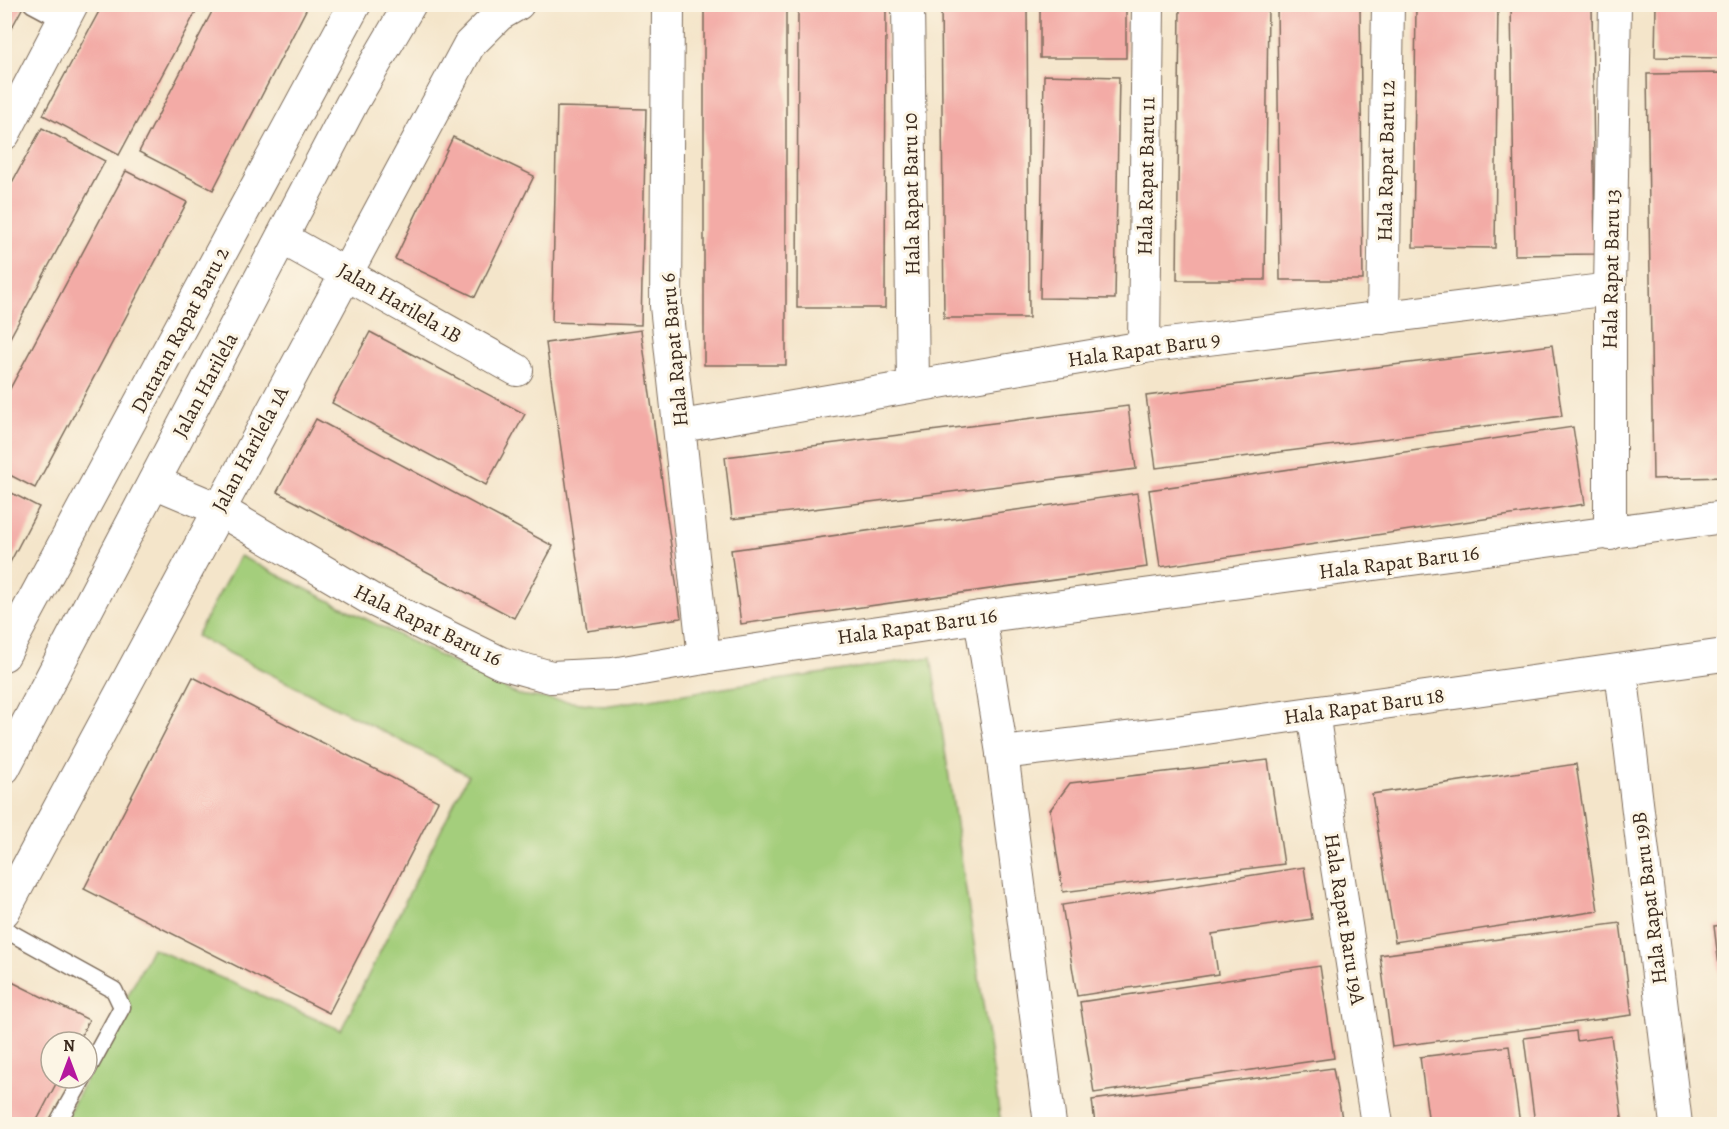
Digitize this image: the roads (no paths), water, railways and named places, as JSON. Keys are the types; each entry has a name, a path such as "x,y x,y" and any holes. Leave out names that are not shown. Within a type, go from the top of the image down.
{"street":[{"name":"Dataran Rapat Baru 2","path":"4,655 355,4"},
{"name":"Jalan Harilela","path":"4,768 352,103 410,4"},
{"name":"Jalan Harilela 1A","path":"4,911 218,508 469,45 499,15 518,4"},
{"name":"Hala Rapat Baru 6","path":"668,4 666,306 681,426 704,658"},
{"name":"Hala Rapat Baru 10","path":"908,4 913,384"},
{"name":"Hala Rapat Baru 11","path":"1144,346 1148,4"},
{"name":"Hala Rapat Baru 12","path":"1383,318 1388,4"},
{"name":"Hala Rapat Baru 13","path":"1610,534 1610,289 1615,4"},
{"path":"4,134 68,13"},
{"name":"Jalan Harilela 1B","path":"282,238 517,370"},
{"name":"Hala Rapat Baru 9","path":"681,426 913,384 1144,346 1610,289"},
{"name":"Hala Rapat Baru 16","path":"154,482 218,508 369,598 501,663 551,677 613,674 704,658 980,617 1725,517"},
{"path":"980,617 1002,753 1050,1125"},
{"name":"Hala Rapat Baru 18","path":"1002,753 1313,713 1725,655"},
{"name":"Hala Rapat Baru 19B","path":"1621,670 1676,1125"},
{"name":"Hala Rapat Baru 19A","path":"1313,713 1377,1125"}],"lane":[{"path":"32,4 68,13"},
{"path":"4,929 114,990 122,1007 99,1049"},
{"path":"57,1125 76,1090"}]}
